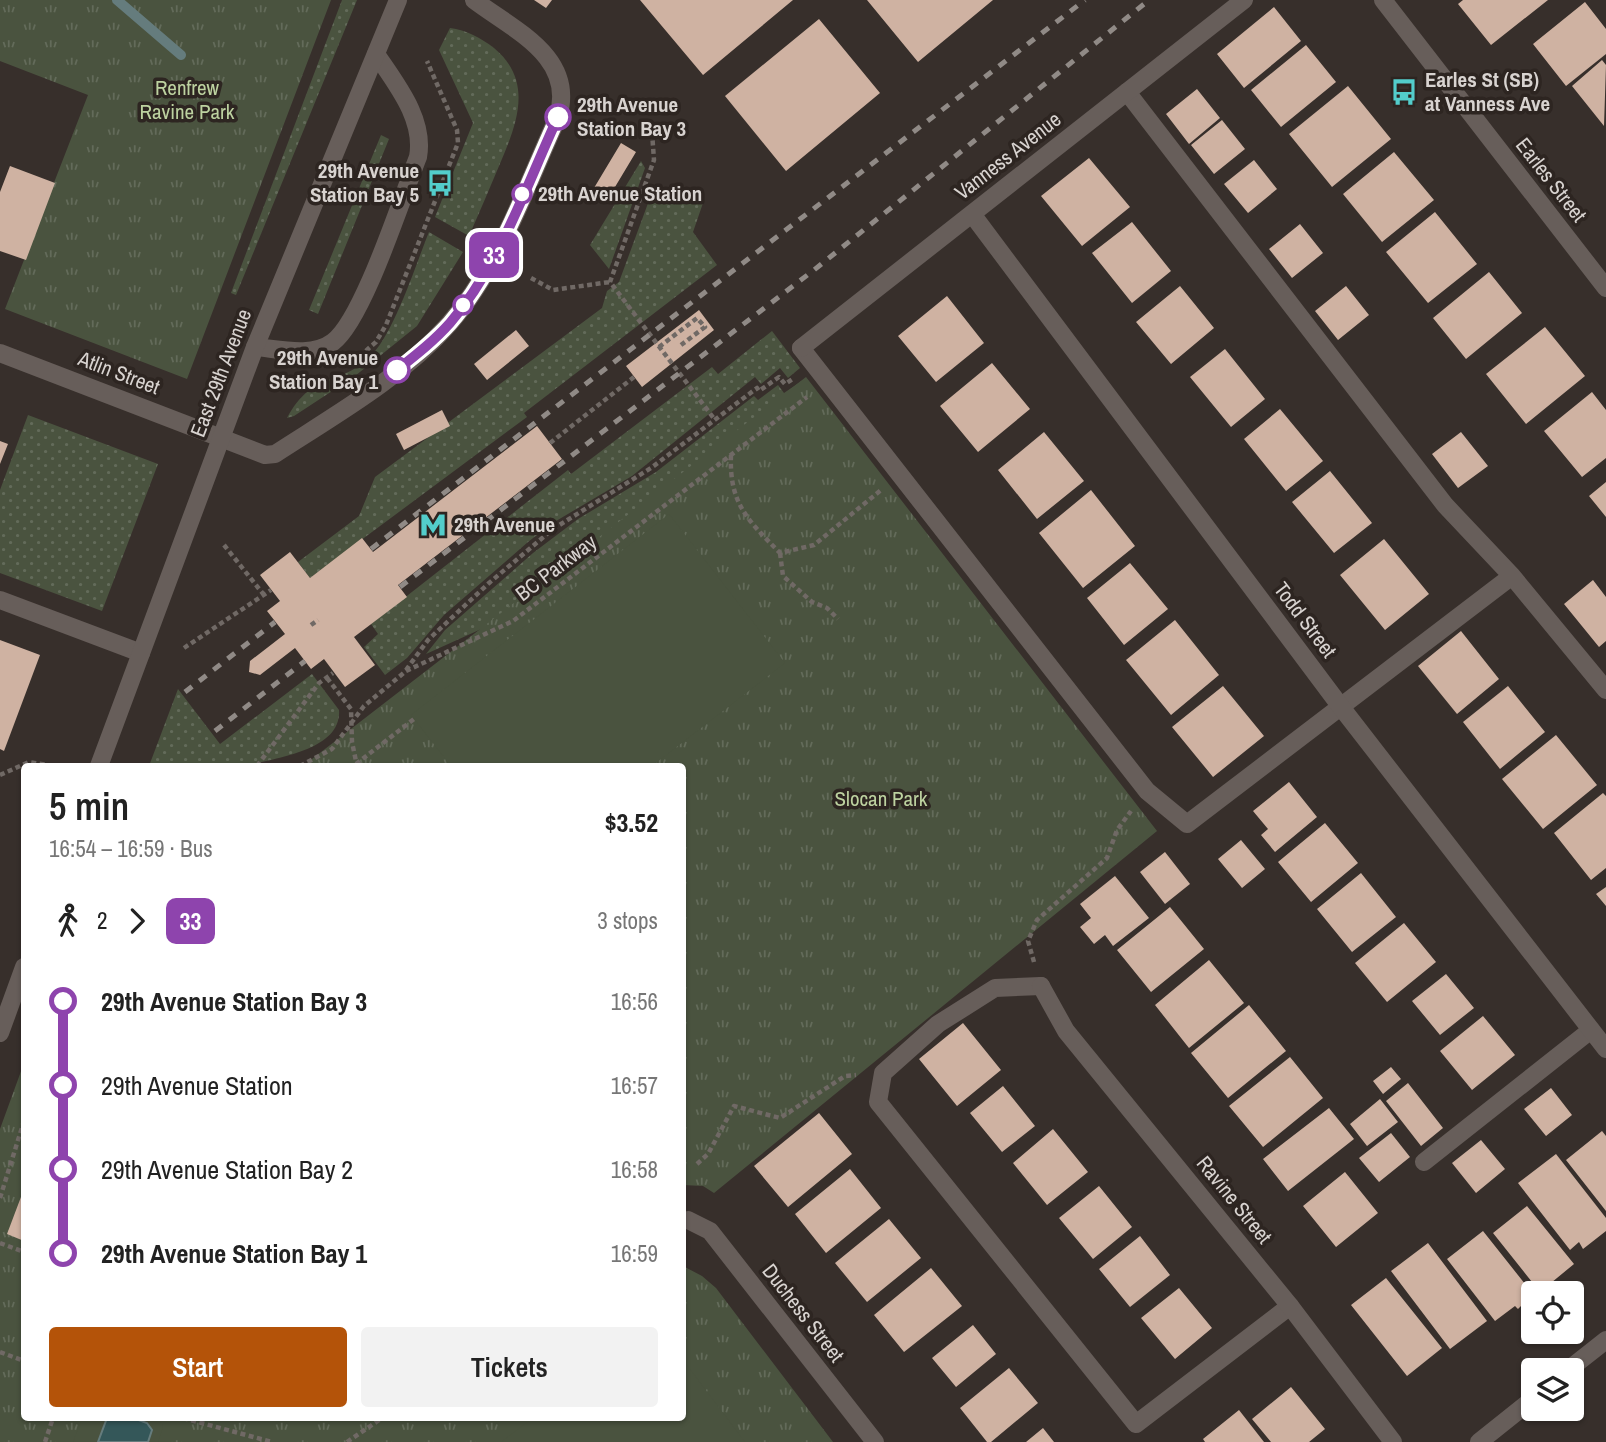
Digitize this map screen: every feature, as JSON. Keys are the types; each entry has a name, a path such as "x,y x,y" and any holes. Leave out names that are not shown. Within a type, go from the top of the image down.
{"street":[{"name":"East 29th Avenue","path":"100,763 255,347 398,0"},
{"name":"Atlin Street","path":"0,353 265,455 275,454 368,394 433,341 451,321 493,258 558,117 563,93 559,73 549,57 474,0"},
{"name":"Vanness Avenue","path":"813,363 801,348 1244,0"},
{"name":"Earles Street","path":"1383,0 1606,288"},
{"path":"255,347 308,352 333,342 354,319 418,158 421,143 409,104 376,54"},
{"path":"1127,92 1445,505 1513,576 1606,690"},
{"name":"Todd Street","path":"972,214 1342,707 1606,1049"},
{"path":"813,363 1147,791 1187,824 1513,576"},
{"path":"0,600 141,653"},
{"path":"0,1033 21,975"},
{"path":"1041,986 995,988 938,1024 883,1073 878,1102 1136,1424 1290,1306"},
{"name":"Ravine Street","path":"1041,986 1066,1031 1290,1306 1393,1442"},
{"path":"1424,1162 1591,1030"},
{"name":"Duchess Street","path":"688,1220 710,1231 876,1442"},
{"path":"1583,1358 1606,1340"},
{"path":"1479,1442 1521,1409"}],"path":[{"path":"612,285 654,160 652,132"},
{"path":"531,278 554,290 612,285"},
{"path":"612,285 715,420"},
{"path":"659,347 697,318 705,327 681,345"},
{"path":"406,671 428,640 489,583 553,529 651,468 757,388 759,391 779,377 785,384 813,363"},
{"path":"550,443 634,377"},
{"name":"BC Parkway","path":"306,763 332,749 364,706 406,671 513,621 827,381"},
{"path":"731,454 730,481 743,515 780,553 783,576 812,602 827,608 838,619"},
{"path":"780,553 814,545 900,475"},
{"path":"224,545 264,595"},
{"path":"184,648 271,590"},
{"path":"311,625 318,620"},
{"path":"260,763 319,683 333,673"},
{"path":"327,678 351,709 352,742 357,763"},
{"path":"359,763 414,719"},
{"path":"0,775 21,766"},
{"path":"1041,986 1028,941 1037,920 1107,858 1117,830 1147,791"},
{"path":"697,1164 708,1154 734,1106 780,1118 845,1076 883,1073"},
{"path":"0,1198 21,1131"},
{"path":"0,1243 21,1251"},
{"path":"0,1352 21,1360"},
{"path":"45,1442 52,1421"},
{"path":"194,1421 272,1442"},
{"path":"347,1442 378,1421"}],"green space":[{"name":"Renfrew Ravine Park","path":"0,0 331,0 187,379 5,309 88,95 0,61"},
{"path":"342,0 357,0 236,295 231,293"},
{"path":"450,28 473,35 494,48 507,61 518,90 516,120 511,135 469,236 435,217 473,123 439,50"},
{"path":"381,135 389,139 318,314 309,310"},
{"path":"641,161 645,168 609,269 590,245"},
{"path":"654,187 703,203 693,232 717,265 524,413 527,417 310,578 298,562 359,516 375,477 602,308 607,291 619,282"},
{"path":"429,232 463,252 417,326 355,376 287,418 307,392 356,368 378,348 395,317"},
{"path":"772,331 800,368 788,378 780,368 761,384 755,377 632,476 551,524 444,615 407,658 385,675 364,647 378,634 371,624 568,470 571,474 712,367 718,374"},
{"name":"Slocan Park","path":"806,377 1157,831 714,1193 703,1186 686,1185 686,763 307,763"},
{"path":"806,378 499,621 426,654 445,630 533,553 578,519 656,472 754,396 758,400 778,385 784,393"},
{"path":"28,415 158,464 102,611 0,573 0,490"},
{"path":"669,514 785,663 656,763 449,763 411,715"},
{"path":"312,674 339,710 337,724 330,735 318,744 289,756 257,763 150,763 178,689 220,744"},
{"path":"21,1071 21,1421 686,1421 686,1268 716,1288 833,1442 0,1442 0,1129"},
{"path":"686,1364 745,1442 501,1442 529,1421 686,1421"},
{"path":"81,1421 160,1421 163,1427 158,1442 73,1442"}],"water":[{"path":"106,1421 141,1421 152,1430 148,1442 98,1442"}],"building":[{"path":"534,0 552,0 546,8"},
{"path":"640,0 793,0 703,75"},
{"path":"867,0 993,0 918,62"},
{"path":"1463,0 1548,0 1491,45 1458,4"},
{"path":"1585,2 1606,29 1606,54 1566,86 1533,44"},
{"path":"1274,7 1301,41 1244,88 1217,54"},
{"path":"819,19 880,93 786,171 725,96"},
{"path":"1306,45 1336,82 1281,127 1251,90"},
{"path":"1602,60 1606,65 1604,126 1572,86"},
{"path":"1348,86 1391,139 1332,187 1289,134"},
{"path":"1197,89 1220,118 1189,144 1166,114"},
{"path":"1222,120 1245,149 1214,174 1191,145"},
{"path":"621,143 636,152 609,197 594,188"},
{"path":"1394,152 1434,200 1382,242 1343,194"},
{"path":"1089,158 1130,207 1082,246 1041,196"},
{"path":"1254,160 1277,189 1248,213 1224,184"},
{"path":"10,166 55,183 26,260 0,251 0,192"},
{"path":"1435,212 1477,264 1428,303 1386,252"},
{"path":"1132,222 1171,271 1132,303 1092,253"},
{"path":"1300,224 1323,253 1292,278 1269,249"},
{"path":"1489,272 1522,313 1466,359 1433,318"},
{"path":"1180,286 1214,328 1171,364 1136,322"},
{"path":"1346,286 1369,315 1338,340 1315,311"},
{"path":"947,296 984,343 936,382 898,336"},
{"path":"699,310 714,330 642,387 626,366"},
{"path":"1545,327 1585,376 1526,424 1486,374"},
{"path":"516,330 529,346 487,380 474,364"},
{"path":"1225,349 1265,399 1231,427 1190,377"},
{"path":"992,363 1030,409 978,452 940,406"},
{"path":"1592,392 1606,410 1606,458 1582,477 1544,431"},
{"path":"1280,409 1323,461 1286,491 1244,439"},
{"path":"442,410 450,426 404,450 396,434"},
{"path":"537,426 562,459 398,585 407,597 354,637 375,665 345,687 324,659 311,669 295,648 260,675 249,672 250,661 285,634 267,611 280,601 260,575 290,552 310,578 362,538 373,552"},
{"path":"1044,432 1084,481 1037,519 998,470"},
{"path":"1461,432 1488,466 1458,488 1432,454"},
{"path":"0,441 8,444 0,464"},
{"path":"1330,471 1372,523 1334,553 1292,502"},
{"path":"1606,482 1606,517 1589,496"},
{"path":"1091,490 1135,546 1083,588 1039,533"},
{"path":"1384,539 1429,594 1385,630 1340,575"},
{"path":"1130,563 1168,609 1124,645 1087,598"},
{"path":"1593,580 1606,597 1606,641 1599,647 1564,604"},
{"path":"1175,620 1219,675 1171,715 1126,660"},
{"path":"1461,631 1499,679 1457,714 1418,666"},
{"path":"0,640 40,655 4,751 0,749"},
{"path":"1223,686 1264,736 1213,777 1172,727"},
{"path":"1508,686 1545,732 1500,769 1463,722"},
{"path":"1556,735 1597,785 1543,829 1502,779"},
{"path":"1289,782 1317,817 1275,852 1261,835 1268,829 1253,811"},
{"path":"1603,793 1606,796 1606,868 1591,880 1554,833"},
{"path":"1325,823 1358,863 1311,902 1278,862"},
{"path":"1241,840 1265,869 1242,888 1218,859"},
{"path":"1165,852 1190,884 1165,904 1140,872"},
{"path":"1361,873 1396,917 1352,952 1317,909"},
{"path":"1115,876 1149,918 1113,946 1105,935 1094,944 1080,927 1091,918 1080,904"},
{"path":"1606,887 1606,906 1596,894"},
{"path":"1170,907 1204,949 1151,992 1117,950"},
{"path":"1404,923 1436,962 1387,1002 1355,963"},
{"path":"1209,960 1244,1003 1189,1048 1155,1005"},
{"path":"1446,974 1474,1008 1440,1035 1412,1001"},
{"path":"1249,1005 1286,1051 1228,1098 1191,1053"},
{"path":"1483,1016 1515,1055 1472,1090 1440,1051"},
{"path":"963,1023 1001,1070 957,1106 919,1059"},
{"path":"1290,1057 1323,1098 1263,1147 1229,1106"},
{"path":"1391,1067 1401,1079 1383,1094 1373,1081"},
{"path":"1408,1083 1443,1128 1421,1146 1386,1101"},
{"path":"1003,1086 1035,1126 1002,1152 970,1113"},
{"path":"1551,1088 1572,1115 1546,1136 1524,1109"},
{"path":"1380,1099 1398,1122 1367,1146 1350,1124"},
{"path":"1329,1108 1354,1139 1288,1191 1263,1159"},
{"path":"819,1113 852,1154 788,1207 754,1166"},
{"path":"1053,1129 1088,1172 1047,1205 1013,1163"},
{"path":"1602,1131 1606,1136 1606,1211 1566,1160"},
{"path":"1391,1133 1410,1157 1379,1182 1359,1158"},
{"path":"1481,1140 1505,1169 1476,1193 1452,1163"},
{"path":"1556,1154 1606,1218 1606,1231 1583,1249 1579,1242 1570,1250 1518,1183"},
{"path":"850,1169 881,1208 826,1253 795,1214"},
{"path":"1345,1172 1378,1213 1336,1247 1303,1206"},
{"path":"1099,1186 1132,1227 1093,1259 1059,1218"},
{"path":"21,1197 21,1240 7,1234"},
{"path":"1527,1206 1574,1264 1553,1281 1531,1281 1493,1233"},
{"path":"889,1219 921,1258 867,1302 835,1263"},
{"path":"1483,1231 1523,1281 1521,1306 1518,1309 1515,1306 1495,1321 1447,1259"},
{"path":"1140,1236 1170,1275 1130,1307 1099,1269"},
{"path":"1428,1243 1487,1321 1450,1349 1391,1271"},
{"path":"931,1268 962,1306 904,1352 874,1315"},
{"path":"1386,1278 1442,1348 1407,1376 1351,1305"},
{"path":"1179,1288 1212,1328 1175,1359 1141,1318"},
{"path":"973,1325 996,1354 956,1387 932,1358"},
{"path":"1009,1368 1038,1403 991,1442 987,1442 960,1408"},
{"path":"1291,1387 1325,1429 1309,1442 1271,1442 1252,1419"},
{"path":"1239,1410 1264,1442 1205,1442 1203,1439"},
{"path":"1043,1428 1054,1442 1026,1442"}],"waterway":[{"path":"117,0 181,55"}],"railway":[{"path":"371,549 1085,0"},
{"path":"400,587 814,270 1149,0"},
{"path":"185,692 275,622"},
{"path":"215,731 305,661"}],"bus line":[{"name":"33","path":"397,370 433,341 466,301 493,258 558,117"}],"place":[{"name":"Earles St (SB) at Vanness Ave","path":"1404,92"},
{"name":"29th Avenue Station Bay 3","path":"558,117"},
{"name":"29th Avenue Station Bay 5","path":"440,183"},
{"name":"29th Avenue Station","path":"522,194"},
{"name":"29th Avenue Station Bay 1","path":"397,370"},
{"name":"29th Avenue","path":"433,525"}]}
